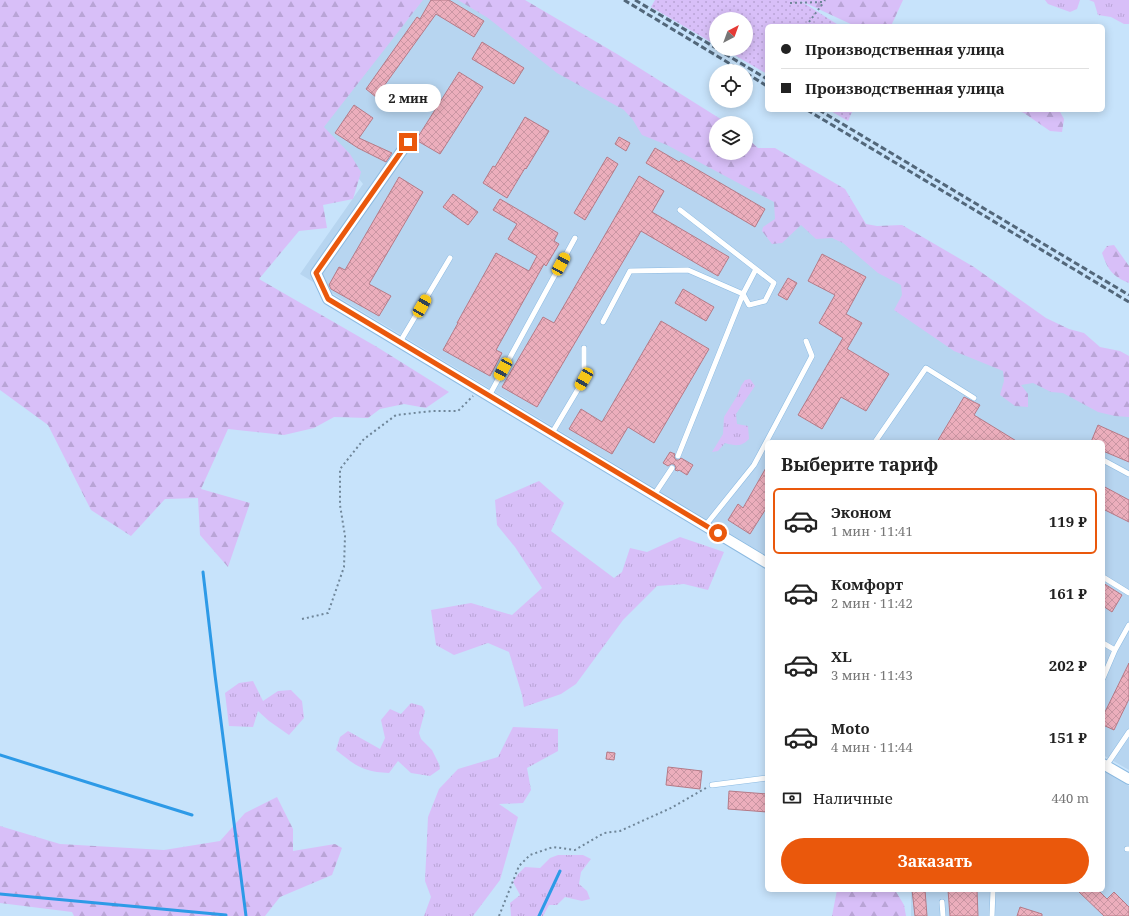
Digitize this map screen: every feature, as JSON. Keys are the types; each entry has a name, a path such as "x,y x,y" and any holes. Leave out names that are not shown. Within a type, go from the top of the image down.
{"street":[{"path":"408,142 316,273 328,299 765,562"},
{"path":"1105,765 1129,779"}],"lane":[{"path":"603,322 630,271 688,270 742,294 749,305 765,302 774,283 680,210"},
{"path":"489,396 576,238"},
{"path":"400,342 450,258"},
{"path":"678,456 742,294 756,269"},
{"path":"767,440 812,356 806,341"},
{"path":"552,433 584,379 584,348"},
{"path":"876,440 926,368 974,398"},
{"path":"705,526 754,465 765,444"},
{"path":"1105,461 1129,474"},
{"path":"654,495 672,468"},
{"path":"1105,578 1129,593"},
{"path":"1105,673 1115,650 1129,625"},
{"path":"1105,644 1115,650"},
{"path":"1105,765 1129,732"},
{"path":"712,785 765,778"},
{"path":"992,892 992,916"},
{"path":"942,902 943,916"}],"path":[{"path":"790,4 825,1"},
{"path":"808,24 825,1"},
{"path":"302,619 328,613 344,567 345,536 340,506 340,470 364,439 396,415 433,411 458,411 479,390"},
{"path":"499,916 519,866 530,855 553,848 575,850 604,833 620,832 671,808 712,785"}],"shaded area":[{"path":"407,0 477,0 709,149 709,160 729,160 1129,383 1129,770 1105,756 1105,440 765,440 765,555 300,274 363,184 317,125"},
{"path":"1105,772 1129,786 1129,916 911,916 911,892 1105,892"}],"green space":[{"path":"0,0 423,0 324,127 350,154 361,172 353,199 323,205 327,228 299,231 259,279 377,347 449,392 426,408 404,404 380,409 368,418 334,417 314,428 284,435 228,429 201,489 250,503 228,567 200,535 198,498 165,499 131,536 91,510 48,425 0,390"},
{"path":"458,0 525,0 617,54 716,116 709,116 709,160 753,160 753,143 758,148 775,148 845,189 866,224 877,226 902,225 974,267 1046,318 1069,329 1084,333 1100,347 1120,351 1129,356 1129,417 1115,416 1098,412 1063,393 1051,392 1033,383 1021,385 1028,394 1028,407 1015,406 1000,395 1004,381 1003,371 954,351 894,310 902,295 901,285 878,273 843,243 832,238 816,239 801,225 782,243 772,244 762,231 763,227 775,219 774,202 667,145 642,135 633,120 624,110 557,73 488,18"},
{"path":"655,0 799,0 837,24 765,24 765,73 753,66 753,64 750,64 736,56 753,56 753,12 709,12 709,41 651,7"},
{"path":"799,0 903,0 892,24 851,24"},
{"path":"1045,0 1080,0 1077,9 1070,12 1048,4"},
{"path":"1089,0 1129,0 1129,24 1124,24 1111,17 1098,15 1094,2"},
{"path":"832,112 852,112 848,121"},
{"path":"1021,112 1060,112 1064,119 1062,132 1050,131"},
{"path":"1114,245 1129,266 1129,283 1118,278 1111,272 1104,259 1102,253 1107,246"},
{"path":"750,379 755,386 736,414 737,424 748,426 749,439 738,445 725,443 718,451 712,452 723,434 724,417 745,380"},
{"path":"539,481 564,503 551,531 614,578 622,572 630,548 647,552 680,537 724,552 708,590 684,584 657,586 623,620 576,684 561,694 524,707 522,695 509,652 488,643 454,655 436,645 431,610 471,603 512,615 542,588 515,547 497,525 495,500"},
{"path":"253,681 263,701 278,691 291,690 302,701 304,718 289,735 258,711 253,727 229,726 225,693 239,683"},
{"path":"411,703 422,706 425,711 419,733 421,739 432,750 439,764 440,769 430,776 411,773 398,761 389,773 372,771 354,764 336,750 340,737 348,731 380,749 385,738 381,720 390,709 401,714"},
{"path":"513,727 558,729 558,751 527,768 531,790 523,803 499,804 518,817 500,880 473,916 424,916 431,897 425,881 428,817 439,789 458,769 498,757"},
{"path":"277,797 293,829 293,851 335,844 342,848 332,875 280,897 265,916 74,916 72,912 0,903 0,826 60,844 164,850 220,841 245,813"},
{"path":"558,855 583,855 591,859 581,872 579,884 587,891 590,899 582,901 565,897 557,905 549,905 543,916 511,916 510,903 520,895 513,882 518,874 525,867 540,868 550,858"},
{"path":"837,892 896,892 904,905 906,916 832,916"}],"building":[{"path":"431,0 449,0 484,21 474,37 436,14 376,97 366,89 417,17 420,19"},
{"path":"482,42 524,68 514,84 472,59"},
{"path":"459,72 483,87 440,154 416,140"},
{"path":"354,105 373,118 359,138 392,153 386,162 358,148 335,133"},
{"path":"525,117 549,131 507,198 483,183 493,166 495,167"},
{"path":"619,137 630,143 626,151 615,144"},
{"path":"655,148 679,162 681,160 765,209 755,227 646,163"},
{"path":"607,157 618,164 585,220 574,213"},
{"path":"639,176 664,191 652,212 729,257 718,276 641,231 537,407 502,387 543,317 554,323"},
{"path":"399,177 423,192 369,284 391,296 379,316 331,289 329,285 339,267 345,270"},
{"path":"453,194 478,212 468,225 443,207"},
{"path":"500,199 558,233 554,241 559,244 546,266 544,264 496,350 502,353 490,376 443,350 496,253 529,271 537,256 508,239 517,224 493,210"},
{"path":"822,254 866,277 846,314 862,323 847,349 889,374 866,411 841,397 822,429 798,415 843,338 819,323 835,295 808,281"},
{"path":"788,278 797,283 787,300 778,295"},
{"path":"683,289 714,307 706,321 675,303"},
{"path":"661,321 709,349 654,443 628,427 612,454 569,429 581,409 602,422"},
{"path":"964,397 980,405 974,415 1015,440 938,440"},
{"path":"1098,425 1129,439 1129,462 1105,452 1105,440 1092,440"},
{"path":"670,452 675,454 674,457 676,460 681,458 693,465 687,475 679,470 675,470 676,467 674,464 668,466 663,463"},
{"path":"765,470 765,510 750,534 728,520 738,504 743,508"},
{"path":"1105,487 1129,500 1129,522 1105,510"},
{"path":"1105,584 1122,595 1112,612 1105,607"},
{"path":"1129,663 1129,699 1114,730 1105,726 1105,712"},
{"path":"607,752 615,753 614,760 606,759"},
{"path":"668,767 702,771 700,789 666,785"},
{"path":"729,791 765,794 765,812 728,809"},
{"path":"912,892 925,892 927,916 915,916"},
{"path":"948,892 977,892 978,916 950,916"},
{"path":"1079,892 1100,892 1107,899 1114,892 1129,907 1129,916 1104,916"},
{"path":"1020,907 1042,914 1042,916 1017,916"}],"waterway":[{"path":"203,572 246,916"},
{"path":"0,755 192,815"},
{"path":"539,916 560,871"},
{"path":"0,894 226,915"}],"railway":[{"path":"624,0 730,64"},
{"path":"635,0 709,44"},
{"path":"729,56 765,78"},
{"path":"753,77 765,85"},
{"path":"810,112 1129,302"},
{"path":"822,112 1129,295"}],"route":[{"path":"408,142 316,273 328,299 718,533"}]}
